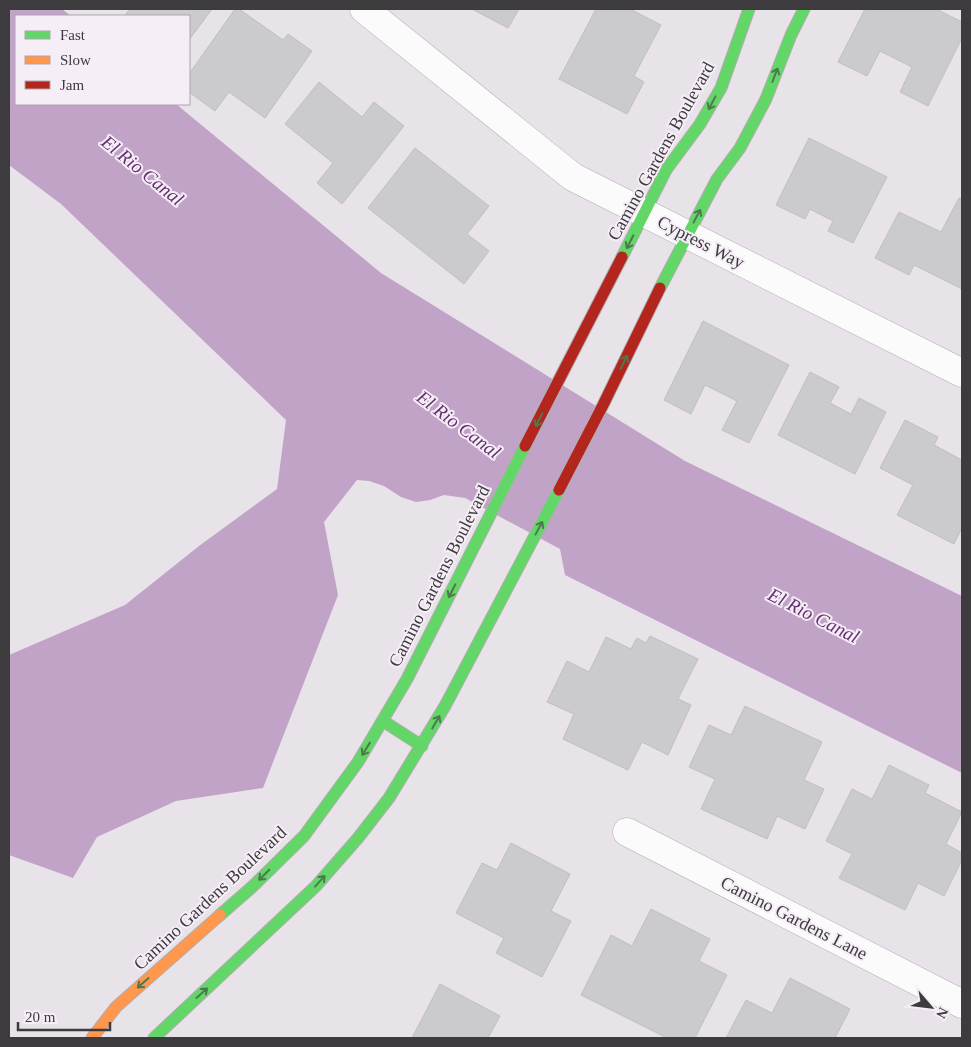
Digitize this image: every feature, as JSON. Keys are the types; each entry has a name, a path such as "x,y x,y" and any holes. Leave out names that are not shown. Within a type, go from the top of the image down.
{"street":[{"name":"Cypress Way","path":"364,9 573,178 962,373"},
{"name":"Camino Gardens Boulevard","path":"92,1038 116,1007 252,887 304,836 358,762 383,721 474,548 666,170 706,114 727,75 742,22 749,9"},
{"path":"154,1038 316,886 358,838 389,798 422,746 445,706 603,405 687,235 717,179 740,148 766,99 790,34 804,9"},
{"path":"383,721 422,746"},
{"name":"Camino Gardens Lane","path":"627,832 962,1004"}],"water":[{"name":"El Rio Canal","path":"9,9 62,9 70,15 15,15 15,105 177,105 381,273 685,461 962,596 962,773 565,575 560,549 465,498 444,495 416,502 401,497 384,486 369,481 357,480 324,522 338,595 263,788 176,801 97,837 73,878 9,855 9,655 125,605 199,546 277,489 286,420 61,204 9,165"}],"building":[{"path":"130,9 212,9 190,39 190,15 125,15"},
{"path":"235,9 239,9 283,40 288,34 312,51 265,118 229,92 215,111 190,93 190,73"},
{"path":"472,9 519,9 508,28"},
{"path":"596,9 630,9 661,25 634,76 644,82 627,114 559,79"},
{"path":"865,9 936,9 962,22 962,38 928,106 900,92 912,67 880,51 867,76 838,62"},
{"path":"319,82 362,117 374,102 404,126 342,204 317,183 333,163 285,124"},
{"path":"809,138 887,177 853,243 828,231 833,221 810,209 805,219 776,205"},
{"path":"415,148 489,206 467,234 489,251 464,284 368,208"},
{"path":"959,198 962,199 962,289 914,265 909,275 875,258 899,212 941,232"},
{"path":"703,321 789,365 749,443 722,430 737,401 705,385 691,414 664,400"},
{"path":"810,372 839,387 830,403 851,414 859,398 886,412 855,474 778,435"},
{"path":"905,420 938,437 934,445 962,460 962,528 954,544 897,515 913,485 880,468"},
{"path":"650,636 698,659 678,699 691,705 668,755 642,742 628,770 563,739 574,714 547,702 567,661 589,672 606,637 631,649 637,638 646,643"},
{"path":"745,706 822,742 804,780 824,789 805,829 777,816 767,839 701,809 715,779 689,767 709,725 731,735"},
{"path":"889,765 929,785 925,793 962,812 946,844 962,853 962,860 944,896 918,883 905,910 839,878 852,854 826,841 852,789 872,799"},
{"path":"511,843 570,874 551,911 571,921 542,977 496,953 504,938 456,913 482,863 497,870"},
{"path":"651,909 710,939 699,961 727,975 695,1038 667,1038 581,995 611,935 632,946"},
{"path":"790,978 850,1009 835,1038 726,1038 746,1000 772,1013"},
{"path":"440,984 500,1016 488,1038 412,1038"}],"traffic: fast":[{"path":"622,257 666,170 700,124 721,88 749,9"},
{"path":"660,288 717,179 740,148 766,99 791,35 804,9"},
{"path":"220,915 252,887 304,836 358,762 407,679 525,446"},
{"path":"154,1038 316,886 358,838 389,798 445,706 559,490"},
{"path":"383,721 422,746"}],"traffic: slow":[{"path":"92,1038 116,1007 220,915"}],"traffic: jam":[{"path":"525,446 622,257"},
{"path":"559,490 660,288"}]}
